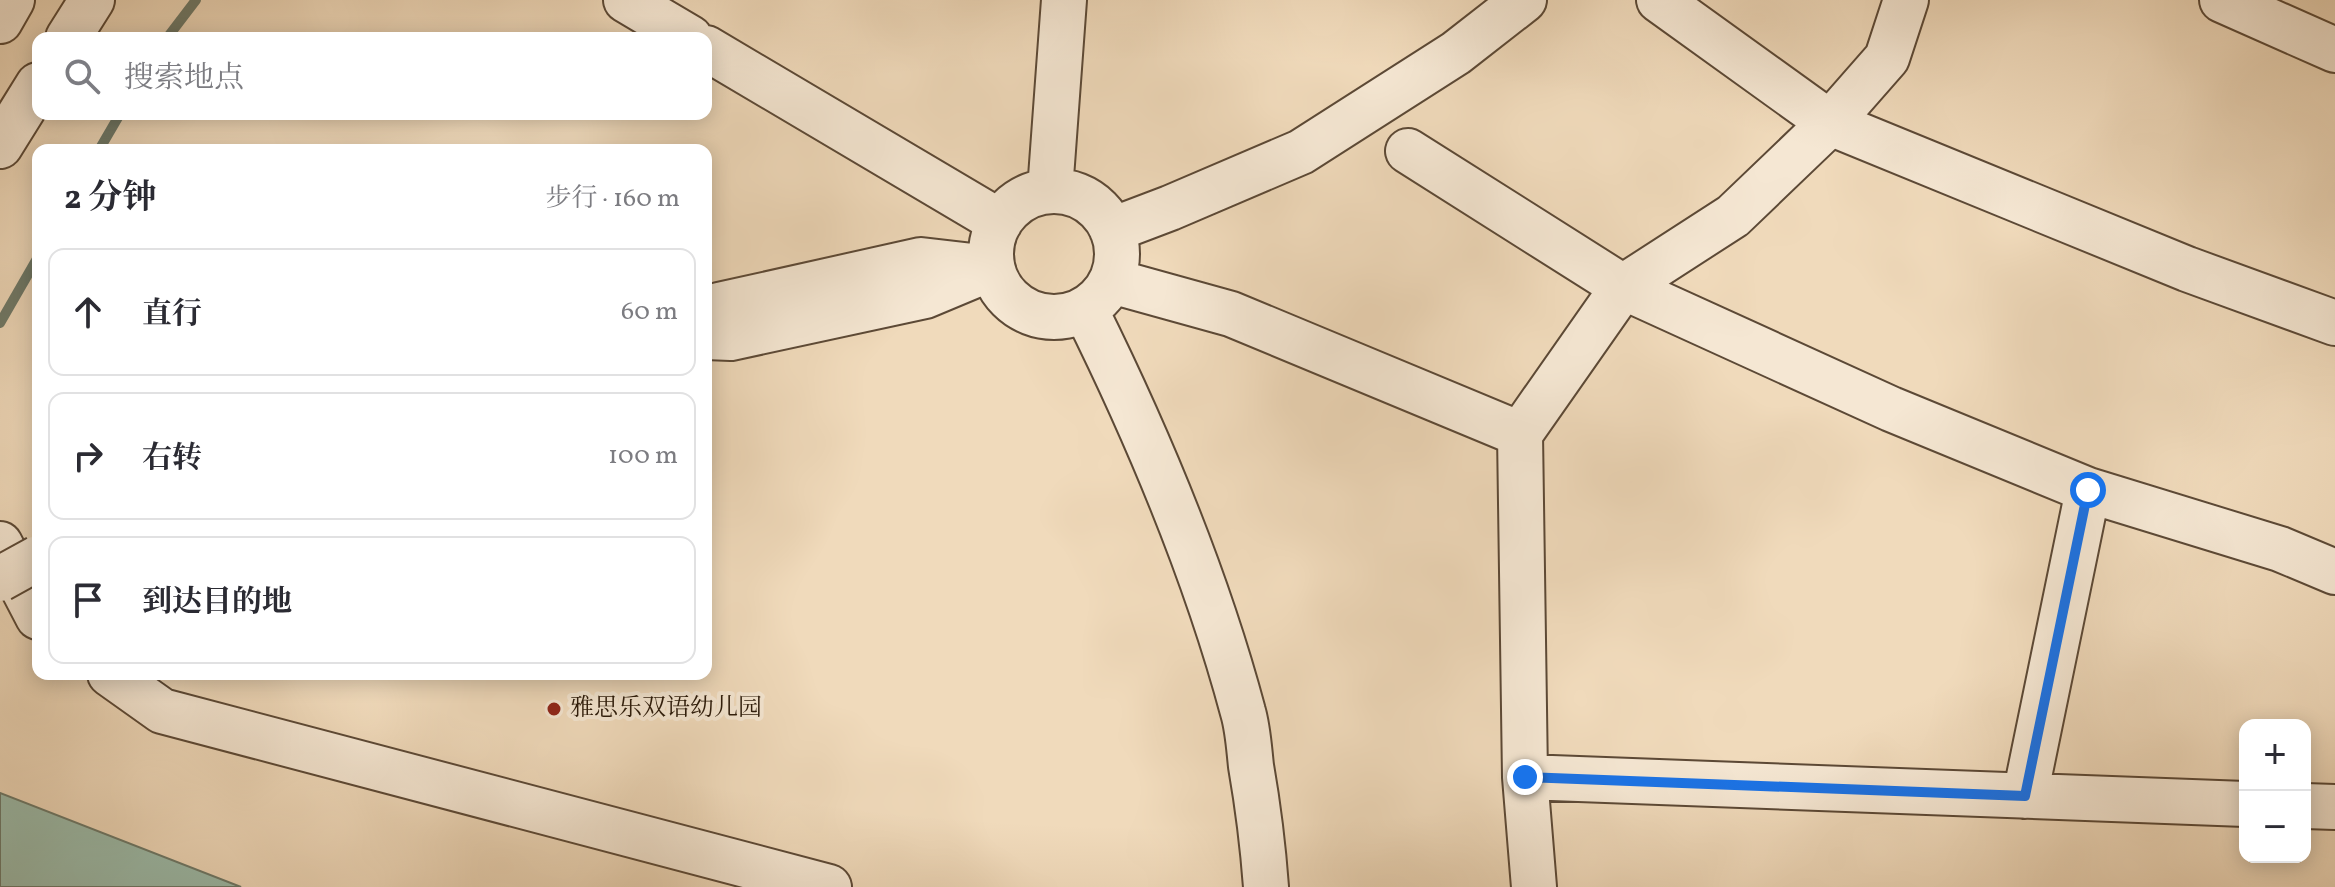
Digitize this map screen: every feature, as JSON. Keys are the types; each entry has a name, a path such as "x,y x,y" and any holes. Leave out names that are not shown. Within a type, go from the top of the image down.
{"street":[{"path":"0,21 12,0"},
{"path":"72,32 92,0"},
{"path":"626,0 680,32"},
{"path":"1050,191 1064,0"},
{"path":"1112,230 1301,152 1456,53 1524,0"},
{"path":"1659,0 1830,123 2187,269 2335,323"},
{"path":"1534,887 1525,777 1520,434 1623,287 1733,216 1830,123 1887,58 1906,0"},
{"path":"2222,0 2335,50"},
{"path":"712,52 1000,222"},
{"path":"0,146 32,95"},
{"path":"1408,151 1623,287 1891,409 2088,490 2280,549 2335,572"},
{"path":"1050,191 1071,193 1091,202 1106,218 1115,238 1117,259 1098,295 1065,316 1043,316 1022,308 1005,294 992,268 991,247 1000,222 1011,208 1029,196 1050,191"},
{"path":"712,309 719,305 921,260 992,268"},
{"path":"712,337 731,338 925,296 992,268"},
{"path":"1098,295 1231,314 1520,434"},
{"path":"1098,295 1115,368 1163,480 1206,595 1234,684 1246,729 1262,832 1266,887"},
{"path":"2025,796 2088,490"},
{"path":"0,544 32,605"},
{"path":"0,579 32,561"},
{"path":"118,680 162,711 829,887"},
{"path":"1525,777 2239,804"},
{"path":"2311,806 2335,807"}],"shaded area":[{"path":"0,793 241,887 0,887"}],"waterway":[{"path":"172,32 196,0"},
{"path":"102,144 116,120"},
{"path":"0,323 32,267"}],"place":[{"name":"雅思乐双语幼儿园","path":"554,709"}],"route":[{"path":"1525,777 2025,796 2088,490"}]}
